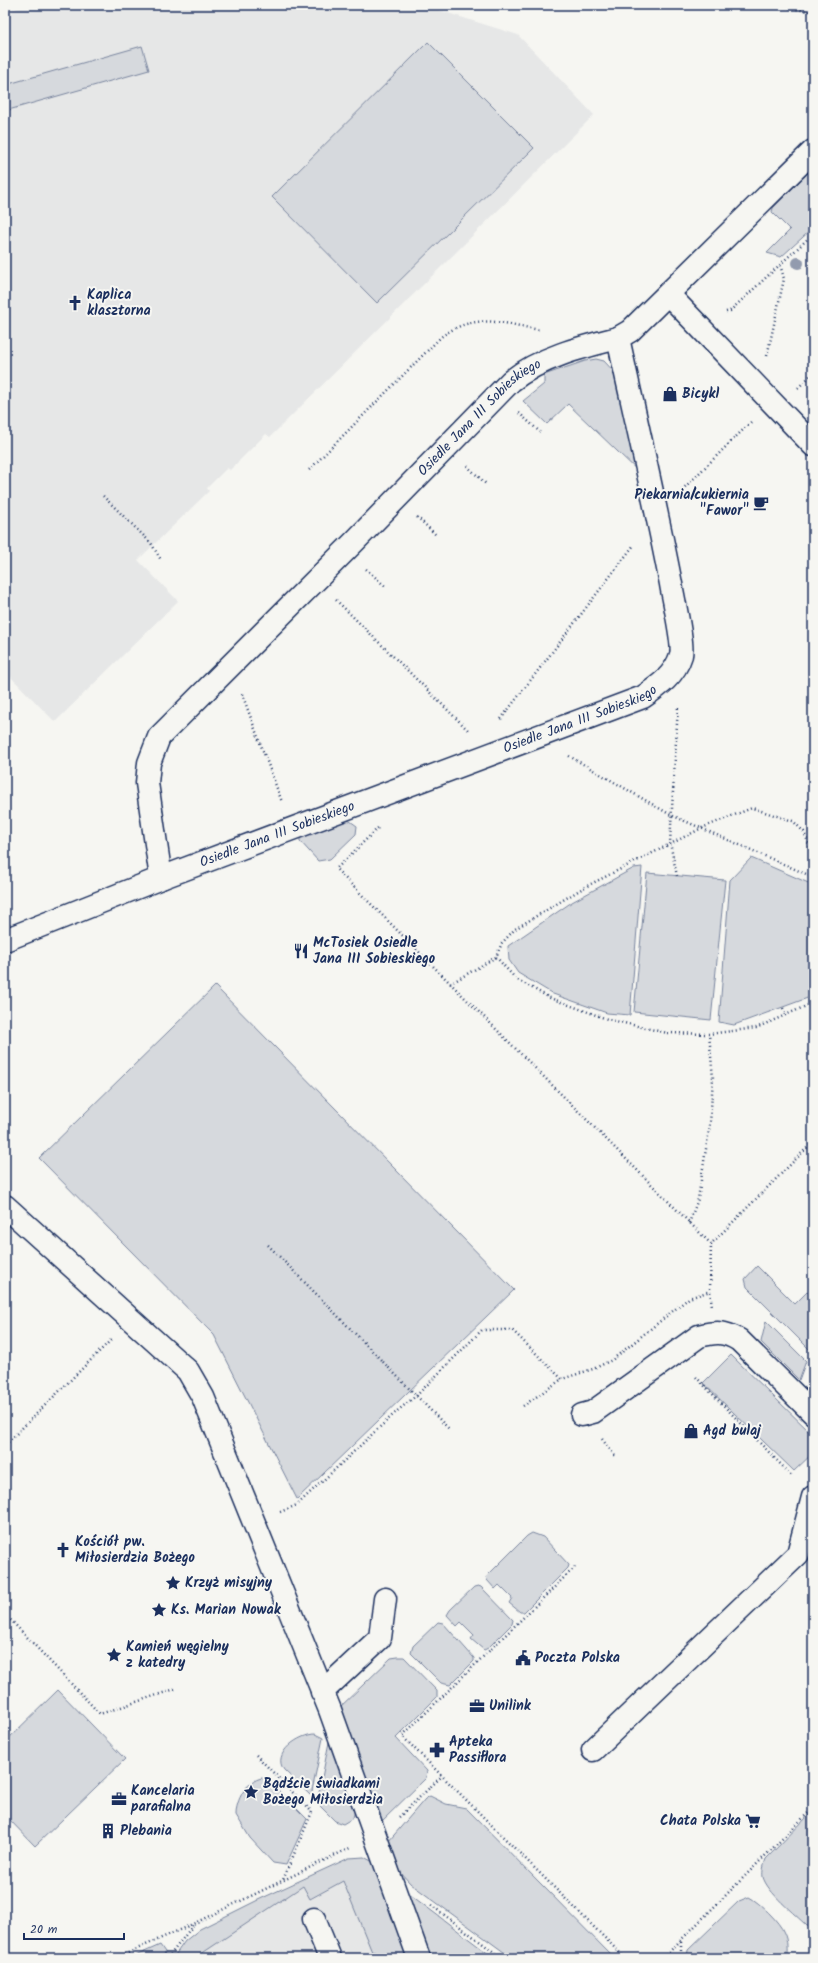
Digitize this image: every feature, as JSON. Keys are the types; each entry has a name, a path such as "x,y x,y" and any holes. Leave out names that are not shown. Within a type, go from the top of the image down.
{"street":[{"name":"Osiedle Jana III Sobieskiego","path":"162,878 147,783 149,763 159,737 511,380 524,371 541,363 618,338 630,331 813,151"},
{"path":"668,294 813,445"},
{"name":"Osiedle Jana III Sobieskiego","path":"5,940 162,878 643,697 664,682 674,670 682,654 678,620 657,514 618,338"},
{"path":"5,1206 188,1371 203,1397 330,1710 374,1837 419,1958"},
{"path":"582,1415 592,1412 699,1336 716,1332 728,1334 739,1340 813,1413"},
{"path":"593,1750 798,1554 813,1498"},
{"path":"322,1692 380,1638 384,1599"},
{"path":"314,1919 330,1958"}],"path":[{"path":"773,5 813,12"},
{"path":"695,323 730,311 813,234"},
{"path":"498,723 657,514 765,396 784,279 780,264"},
{"path":"309,470 441,337 454,327 481,322 501,323 546,331"},
{"path":"517,411 540,432"},
{"path":"464,464 487,485"},
{"path":"103,496 151,543 161,560"},
{"path":"414,514 436,535"},
{"path":"363,565 385,586"},
{"path":"332,596 471,732"},
{"path":"231,664 292,829"},
{"path":"677,876 670,843 679,700"},
{"path":"536,737 671,815 813,877"},
{"path":"450,984 496,957 502,943 515,929 583,888 670,843 702,828 752,808 793,821 804,832 813,855"},
{"path":"381,826 336,870 711,1244"},
{"path":"496,957 516,979 550,998 607,1019 667,1033 709,1034 756,1028 813,1003"},
{"path":"783,1008 786,1015"},
{"path":"689,1223 698,1199 710,1124 713,1078 709,1034"},
{"path":"716,1332 710,1291 711,1244 813,1142"},
{"path":"268,1245 449,1429"},
{"path":"523,1406 562,1379 593,1369 612,1360 689,1298 710,1291"},
{"path":"5,1445 131,1319"},
{"path":"251,1516 270,1517 298,1505 396,1412 416,1396 482,1330 512,1330 562,1379"},
{"path":"696,1377 813,1498"},
{"path":"574,1567 402,1736 625,1958"},
{"path":"5,1614 100,1714 175,1689"},
{"path":"256,1755 312,1812 283,1881"},
{"path":"395,1821 442,1776"},
{"path":"663,1958 813,1808"},
{"path":"117,1958 195,1923 374,1837"},
{"path":"425,1901 502,1958"},
{"path":"168,1958 195,1923"},
{"path":"681,1941 681,1958"}],"shaded area":[{"path":"24,5 422,5 518,35 594,115 270,437 266,434 230,470 227,468 207,488 209,491 138,560 178,601 55,722 5,671 5,14"},
{"path":"428,42 534,148 377,303 272,197"},
{"path":"142,46 149,70 5,111 5,85"},
{"path":"813,168 813,228 781,257 767,253 790,230 772,212 773,208"},
{"path":"596,359 604,361 618,376 641,474 568,404 547,424 523,401 544,384 544,375 585,361"},
{"path":"346,820 357,826 356,834 330,859 318,861 300,841 300,837"},
{"path":"751,858 813,885 813,996 734,1025 719,1022 730,880"},
{"path":"642,867 630,1015 607,1013 553,994 518,973 509,960 508,946 572,902 634,868"},
{"path":"647,873 725,880 711,1020 634,1012"},
{"path":"215,986 514,1290 297,1499 214,1335 39,1158"},
{"path":"757,1266 795,1304 813,1286 813,1353 747,1287 745,1279"},
{"path":"766,1321 806,1361 799,1380 761,1342"},
{"path":"731,1355 813,1435 813,1453 794,1471 703,1383"},
{"path":"532,1533 543,1537 569,1565 568,1568 524,1612 520,1612 509,1603 512,1598 499,1585 495,1589 486,1577 527,1536"},
{"path":"474,1587 481,1587 513,1620 512,1624 488,1648 484,1650 471,1639 474,1635 461,1622 457,1626 447,1615 450,1610"},
{"path":"438,1622 443,1623 474,1658 474,1661 450,1685 441,1683 411,1653 413,1646"},
{"path":"404,1657 437,1691 437,1697 396,1738 427,1771 426,1778 378,1825 338,1709 391,1658"},
{"path":"58,1690 125,1759 35,1846 5,1815 5,1742"},
{"path":"315,1734 323,1738 311,1796 284,1770 281,1764 281,1757 284,1751 295,1741 302,1737"},
{"path":"329,1742 355,1810 353,1818 343,1824 335,1821 317,1803"},
{"path":"262,1778 268,1780 307,1819 286,1865 273,1863 250,1838 236,1815 236,1809 243,1792 251,1783"},
{"path":"430,1796 446,1804 466,1808 614,1958 512,1958 411,1884 397,1869 388,1842 425,1799"},
{"path":"813,1811 813,1927 807,1926 770,1889 763,1877 763,1868 766,1859"},
{"path":"364,1857 373,1862 410,1958 378,1958 376,1952 372,1952 343,1881 310,1899 303,1886 195,1958 173,1958 185,1941 200,1929 258,1900 349,1858"},
{"path":"343,1881 378,1958 195,1958 303,1886 311,1899"},
{"path":"404,1890 494,1958 429,1958"},
{"path":"749,1897 769,1913 782,1928 786,1939 787,1958 687,1958 688,1950 739,1901"},
{"path":"160,1945 165,1952 163,1958 131,1958"}],"place":[{"name":"Kaplica klasztorna","path":"75,303"},
{"name":"Bicykl","path":"670,394"},
{"name":"Piekarnia/cukiernia \"Fawor\"","path":"761,503"},
{"name":"McTosiek Osiedle Jana III Sobieskiego","path":"301,951"},
{"name":"Agd bulaj","path":"691,1431"},
{"name":"Kościół pw. Miłosierdzia Bożego","path":"63,1550"},
{"name":"Krzyż misyjny","path":"173,1583"},
{"name":"Ks. Marian Nowak","path":"159,1610"},
{"name":"Kamień węgielny z katedry","path":"114,1655"},
{"name":"Poczta Polska","path":"523,1658"},
{"name":"Unilink","path":"477,1706"},
{"name":"Apteka Passiflora","path":"437,1750"},
{"name":"Bądźcie świadkami Bożego Miłosierdzia","path":"251,1792"},
{"name":"Kancelaria parafialna","path":"119,1799"},
{"name":"Chata Polska","path":"753,1821"},
{"name":"Plebania","path":"108,1831"}]}
